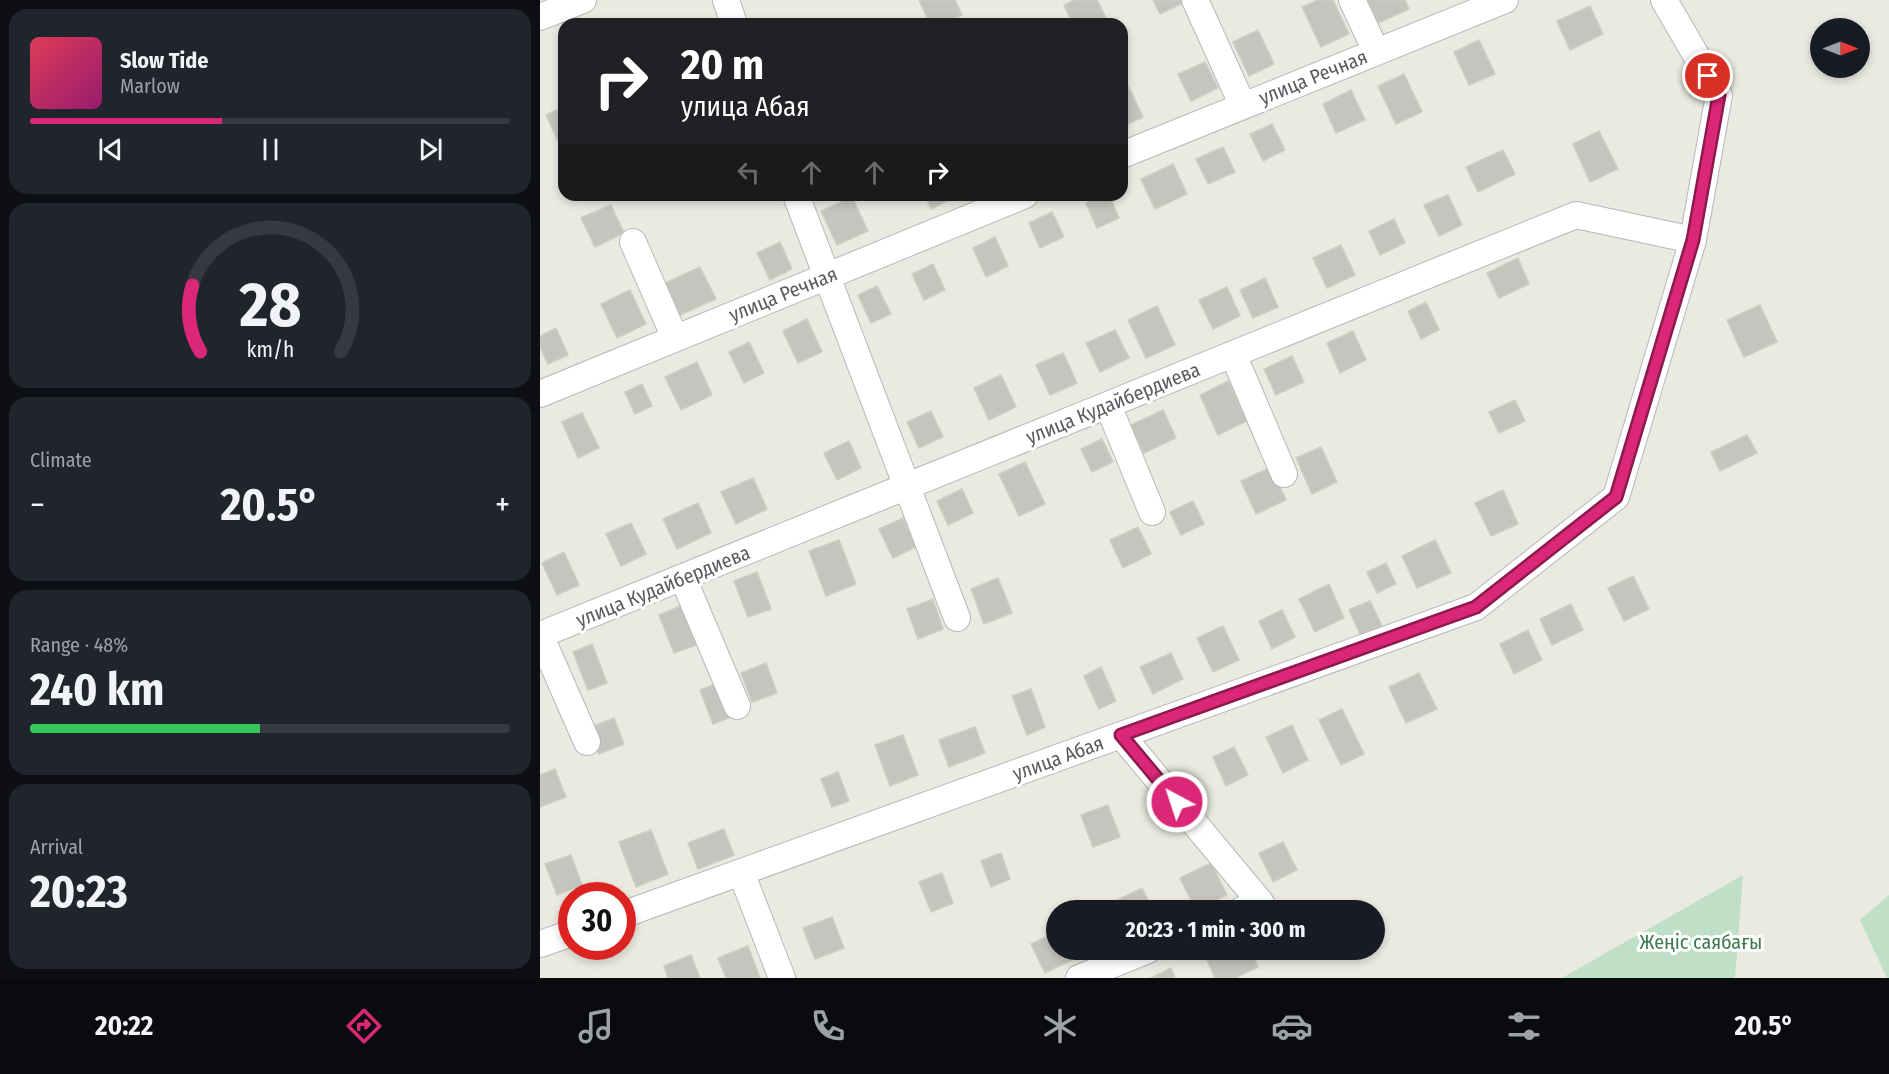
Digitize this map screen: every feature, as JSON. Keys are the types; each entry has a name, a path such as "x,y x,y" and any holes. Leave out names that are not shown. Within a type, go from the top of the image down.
{"street":[{"path":"540,17 584,0"},
{"path":"726,0 732,18"},
{"path":"1195,0 1243,106"},
{"path":"1352,0 1376,51"},
{"name":"улица Речная","path":"1128,153 1505,0"},
{"name":"улица Абая","path":"636,910 1476,607 1616,497 1693,240 1719,95 1665,0"},
{"path":"798,201 957,618"},
{"name":"улица Речная","path":"540,394 1010,201"},
{"name":"улица Кудайбердиева","path":"540,635 1576,215 1693,240"},
{"path":"633,242 675,338"},
{"path":"1233,354 1284,474"},
{"path":"1108,405 1152,512"},
{"path":"683,578 738,706"},
{"path":"540,635 588,742"},
{"path":"1121,735 1258,900"},
{"path":"741,872 782,978"},
{"path":"540,944 558,938"},
{"path":"1079,978 1123,960"}],"green space":[{"name":"Жеңіс саябағы","path":"1743,875 1735,978 1562,978"},
{"path":"1889,895 1889,978 1887,978 1860,920"}],"building":[{"path":"919,0 955,0 962,15 956,18 927,18"},
{"path":"1074,0 1097,0 1106,18 1070,18 1064,5"},
{"path":"1153,0 1184,0 1185,2 1160,14"},
{"path":"1318,0 1333,0 1349,34 1321,47 1302,7"},
{"path":"1367,0 1405,0 1409,9 1378,23"},
{"path":"1590,6 1603,34 1570,50 1557,21"},
{"path":"1258,30 1274,64 1249,76 1233,42"},
{"path":"1479,40 1495,74 1469,85 1454,52"},
{"path":"1205,62 1218,88 1191,101 1178,74"},
{"path":"1404,74 1422,112 1396,124 1378,86"},
{"path":"1128,86 1143,117 1128,124"},
{"path":"1351,90 1365,120 1336,133 1323,104"},
{"path":"558,110 558,141 546,115"},
{"path":"1272,124 1285,150 1263,161 1250,134"},
{"path":"1599,131 1618,169 1590,182 1573,144"},
{"path":"1223,147 1235,172 1208,184 1196,159"},
{"path":"1503,150 1515,174 1478,192 1466,167"},
{"path":"1173,164 1187,194 1155,209 1141,179"},
{"path":"1448,195 1462,225 1439,236 1424,205"},
{"path":"843,201 854,201 868,231 837,245 821,211"},
{"path":"928,201 947,201 931,209"},
{"path":"1112,201 1119,218 1097,228 1086,203"},
{"path":"611,205 624,233 595,247 581,218"},
{"path":"1052,212 1064,237 1040,248 1029,223"},
{"path":"1394,219 1405,243 1380,255 1369,231"},
{"path":"995,237 1008,266 986,277 973,248"},
{"path":"780,242 792,269 770,280 757,253"},
{"path":"1341,245 1355,275 1327,288 1313,258"},
{"path":"1518,258 1529,284 1499,298 1487,273"},
{"path":"933,264 945,290 924,300 912,274"},
{"path":"700,267 716,299 680,315 665,283"},
{"path":"1265,278 1278,307 1253,318 1240,290"},
{"path":"877,286 891,314 871,323 858,295"},
{"path":"1227,287 1240,316 1213,329 1199,300"},
{"path":"630,290 646,324 617,338 601,304"},
{"path":"1426,302 1439,330 1421,339 1408,311"},
{"path":"1760,305 1777,342 1744,357 1727,320"},
{"path":"1157,306 1175,345 1146,358 1128,320"},
{"path":"807,319 822,352 798,363 783,331"},
{"path":"556,328 568,355 548,364 540,347 540,336"},
{"path":"1115,330 1129,358 1100,372 1086,343"},
{"path":"1353,331 1366,360 1340,373 1327,343"},
{"path":"749,342 764,373 744,383 729,352"},
{"path":"1063,353 1077,383 1050,395 1036,365"},
{"path":"1292,356 1304,382 1276,395 1264,369"},
{"path":"697,362 712,395 681,410 665,377"},
{"path":"1001,375 1016,407 989,420 974,388"},
{"path":"1228,381 1247,421 1218,435 1200,395"},
{"path":"642,384 652,406 635,414 625,392"},
{"path":"1515,400 1525,421 1499,433 1489,412"},
{"path":"1163,410 1176,438 1144,453 1131,425"},
{"path":"931,411 943,437 919,448 907,422"},
{"path":"582,413 599,448 578,458 562,422"},
{"path":"1747,435 1757,453 1720,471 1711,452"},
{"path":"1102,439 1113,462 1092,472 1081,449"},
{"path":"849,441 861,468 837,480 824,453"},
{"path":"1321,447 1337,482 1312,494 1296,458"},
{"path":"1025,462 1045,504 1019,516 999,474"},
{"path":"1271,467 1286,500 1256,514 1241,481"},
{"path":"753,478 767,509 736,524 721,492"},
{"path":"962,489 973,513 948,525 937,501"},
{"path":"1503,490 1518,524 1491,536 1475,503"},
{"path":"1193,501 1204,524 1181,535 1170,512"},
{"path":"698,503 711,533 677,549 663,519"},
{"path":"903,518 916,547 893,558 879,529"},
{"path":"631,523 646,554 621,566 606,534"},
{"path":"1138,527 1151,554 1123,568 1110,540"},
{"path":"839,540 856,584 826,596 809,551"},
{"path":"1435,540 1451,573 1417,588 1402,556"},
{"path":"564,552 579,585 557,595 542,563"},
{"path":"1386,563 1396,584 1377,593 1367,572"},
{"path":"757,572 771,609 748,617 734,581"},
{"path":"1633,576 1649,609 1624,621 1608,588"},
{"path":"998,578 1012,613 984,624 971,589"},
{"path":"1329,584 1344,618 1315,632 1299,599"},
{"path":"933,599 943,629 918,639 907,609"},
{"path":"1370,601 1382,626 1361,636 1349,610"},
{"path":"1571,604 1583,630 1552,645 1540,619"},
{"path":"681,606 696,645 674,653 659,615"},
{"path":"1282,610 1295,637 1272,649 1259,621"},
{"path":"1223,626 1239,660 1213,672 1197,638"},
{"path":"1528,630 1542,660 1514,674 1500,644"},
{"path":"592,644 607,683 588,690 573,652"},
{"path":"1171,653 1183,679 1153,694 1140,667"},
{"path":"766,663 777,693 752,702 741,673"},
{"path":"1101,667 1116,701 1099,709 1084,676"},
{"path":"1419,673 1437,709 1406,723 1389,687"},
{"path":"721,682 734,716 713,724 700,690"},
{"path":"1031,689 1045,727 1027,735 1012,696"},
{"path":"1342,709 1364,754 1341,765 1319,720"},
{"path":"614,718 624,744 599,754 589,728"},
{"path":"1292,725 1308,760 1283,773 1266,737"},
{"path":"975,727 985,753 949,767 939,740"},
{"path":"903,735 918,775 890,786 875,745"},
{"path":"1234,747 1248,775 1226,786 1213,757"},
{"path":"555,769 566,797 540,807 540,775"},
{"path":"838,772 849,801 832,807 821,779"},
{"path":"1108,805 1120,837 1093,847 1081,815"},
{"path":"724,829 734,855 698,869 688,843"},
{"path":"651,830 668,874 636,887 619,842"},
{"path":"1283,842 1297,870 1273,882 1259,853"},
{"path":"1001,853 1010,879 991,887 981,861"},
{"path":"571,855 581,882 558,882 557,895 545,864"},
{"path":"1211,863 1227,895 1217,900 1191,900 1180,878"},
{"path":"942,873 953,903 931,912 919,882"},
{"path":"1142,888 1148,900 1117,900"},
{"path":"832,917 844,948 815,959 803,928"},
{"path":"1046,937 1046,960 1072,960 1045,973 1031,944"},
{"path":"748,946 760,978 726,978 718,958"},
{"path":"691,955 700,978 668,978 664,966"},
{"path":"1207,960 1255,960 1258,967 1235,978 1215,978"},
{"path":"1171,968 1175,978 1151,978"}],"route":[{"path":"1177,802 1121,735 1476,607 1616,497 1693,240 1719,95 1708,76"}]}
